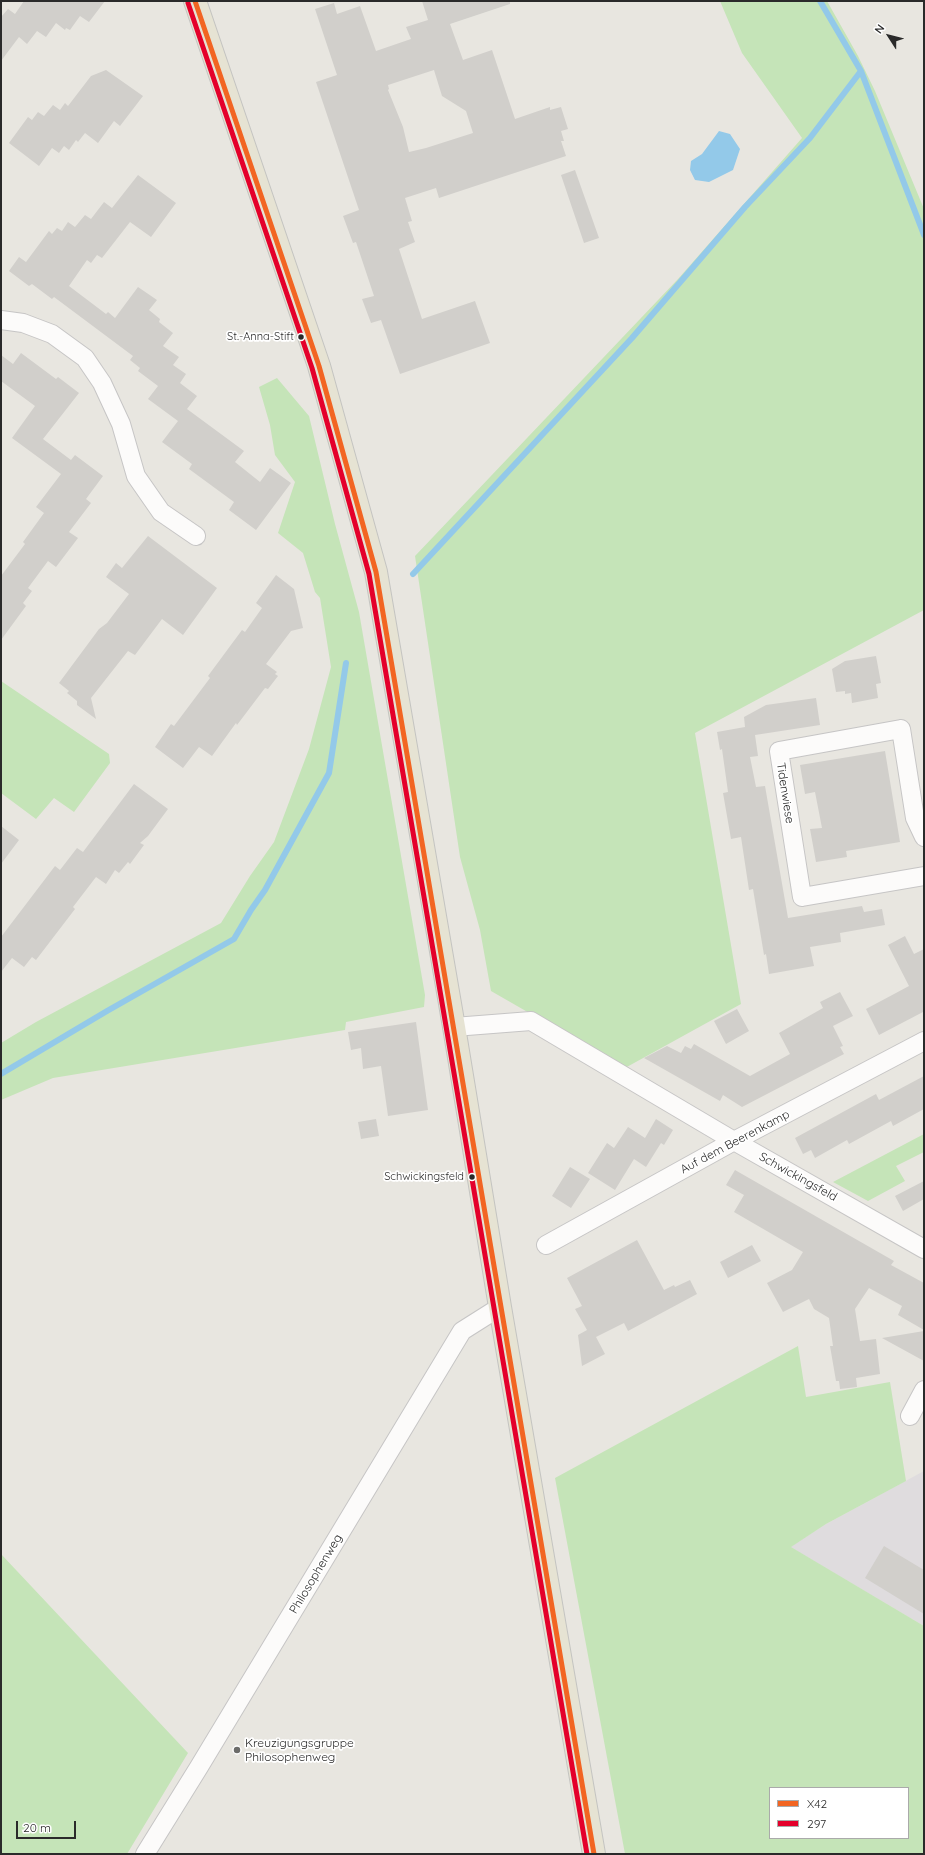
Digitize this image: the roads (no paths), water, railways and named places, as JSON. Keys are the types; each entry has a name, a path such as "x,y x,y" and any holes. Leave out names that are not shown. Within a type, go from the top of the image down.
{"main road":[{"path":"195,1 319,366 376,572 594,1854"}],"street":[{"path":"1,320 23,323 52,334 85,358 102,383 121,424 136,476 161,512 196,536"},
{"name":"Tidenwiese","path":"924,837 915,818 901,729 779,751 802,897 924,876"},
{"name":"Schwickingsfeld","path":"454,1027 531,1021 734,1141 832,1195 924,1249"},
{"name":"Auf dem Beerenkamp","path":"546,1245 734,1141 924,1041"},
{"name":"Philosophenweg","path":"145,1854 462,1330 500,1307"},
{"path":"910,1416 924,1390"}],"water":[{"path":"719,131 730,134 740,149 733,170 709,182 695,180 690,170 691,161 702,154"}],"waterway":[{"path":"413,574 632,338 745,207 810,138 861,71 820,1"},
{"path":"861,71 924,235"},
{"path":"1,1074 107,1011 234,939 265,890 329,773 346,663"}],"place":[{"name":"St.-Anna-Stift","path":"301,337"},
{"name":"Schwickingsfeld","path":"472,1177"},
{"name":"Kreuzigungsgruppe Philosophenweg","path":"237,1750"}]}
